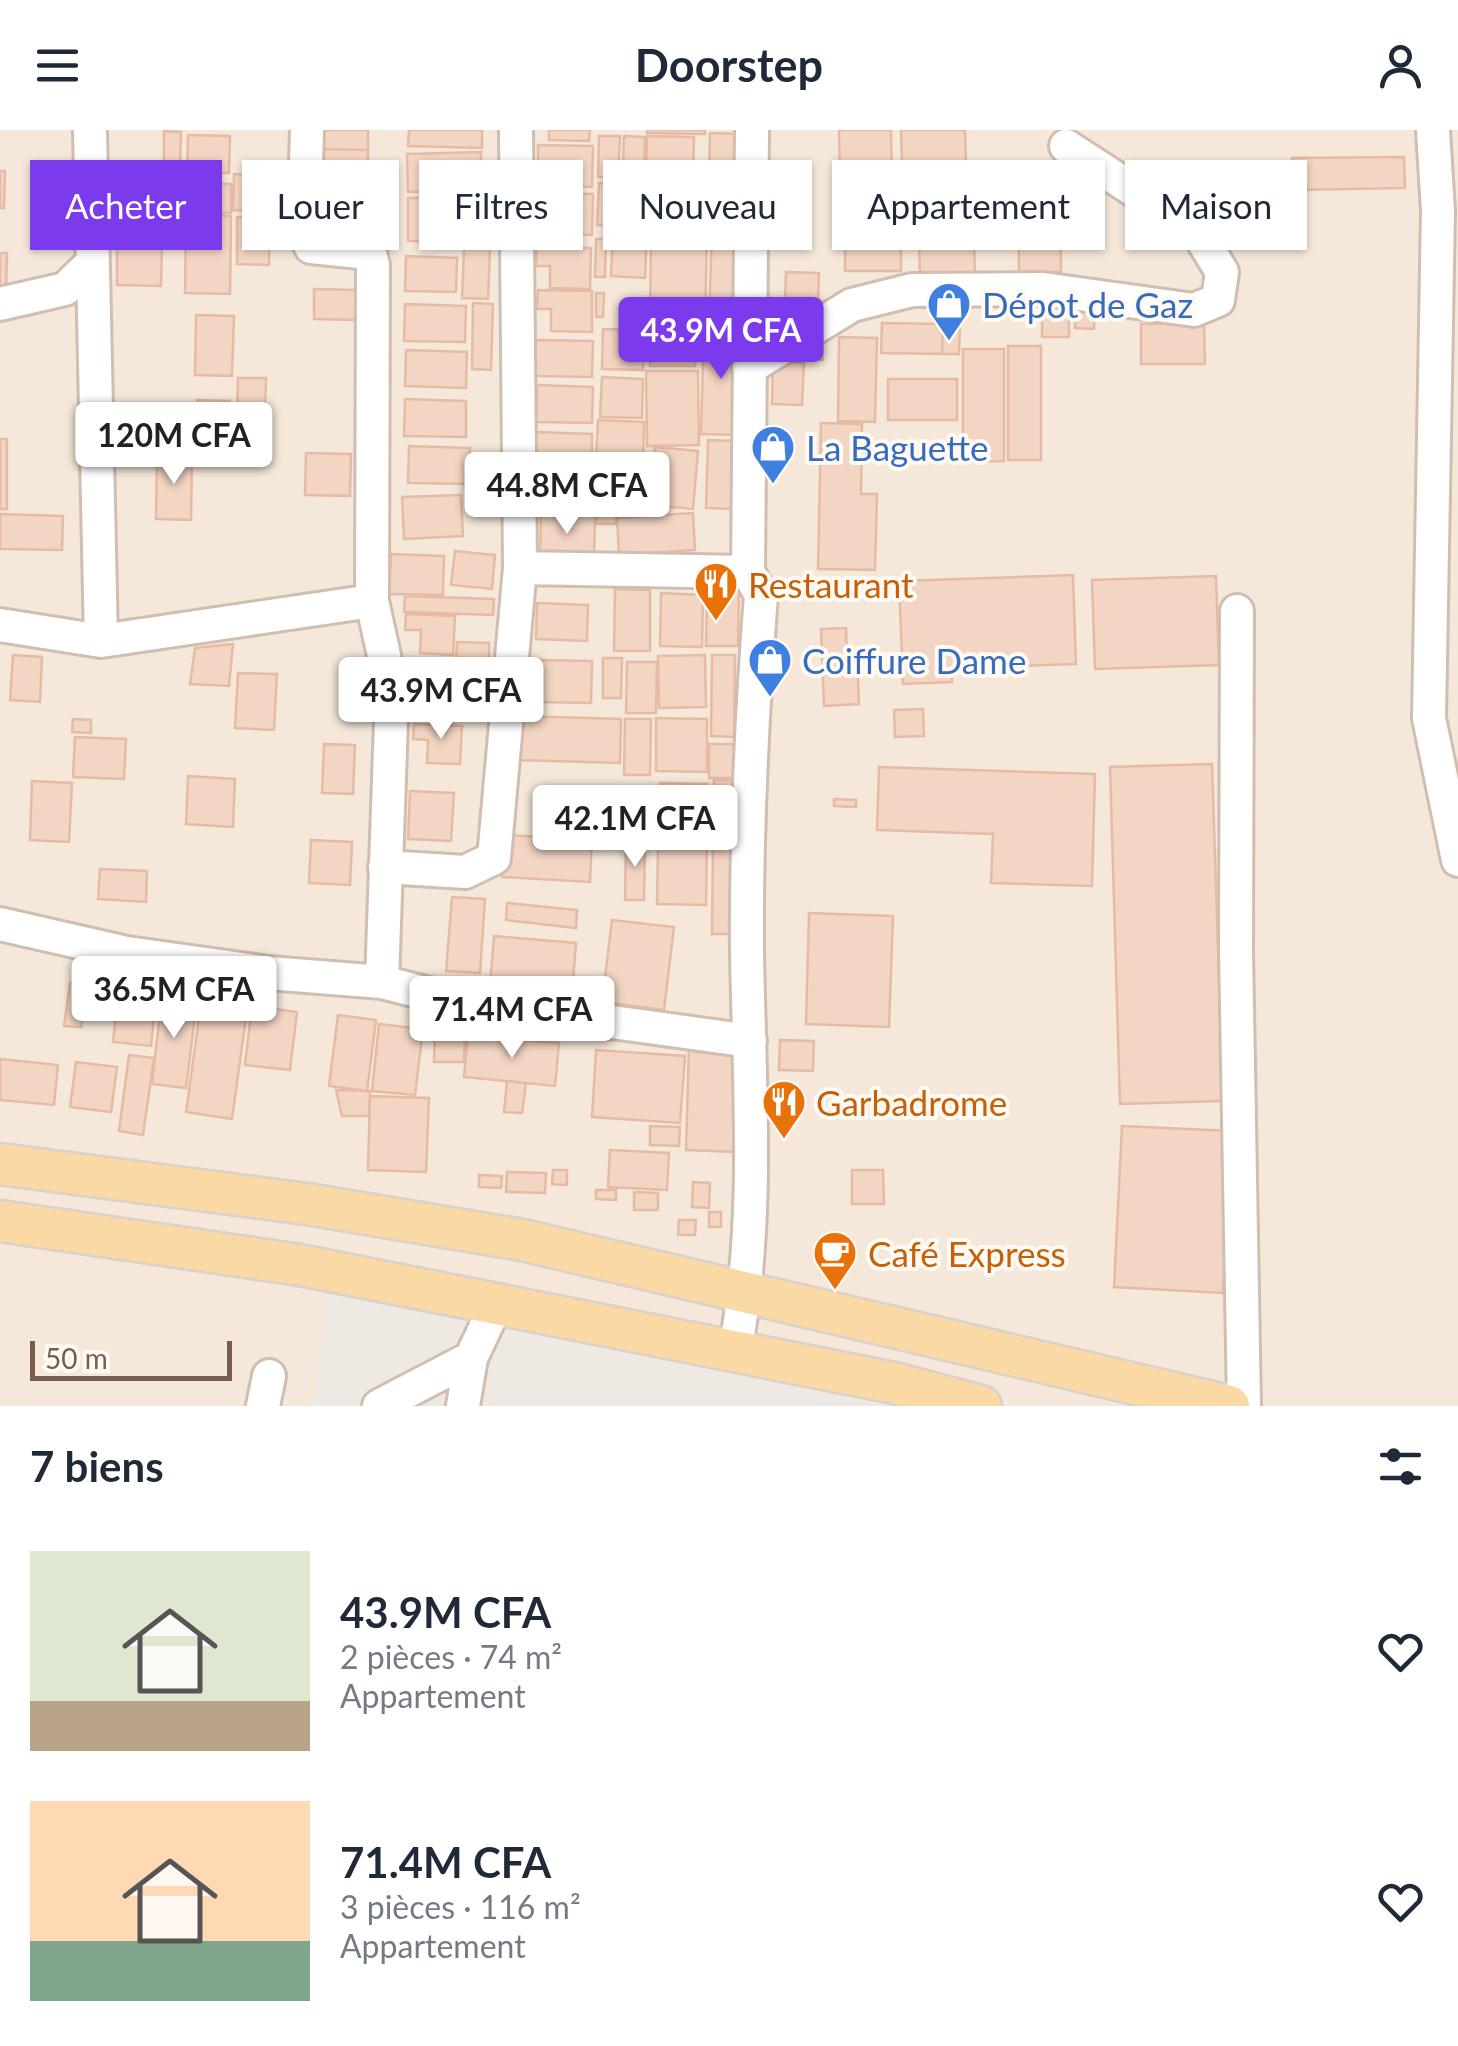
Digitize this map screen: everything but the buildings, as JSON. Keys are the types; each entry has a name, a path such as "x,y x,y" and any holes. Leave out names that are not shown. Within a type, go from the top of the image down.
{"main road":[{"path":"0,1164 307,1204 503,1236 1229,1406"},
{"path":"0,1221 300,1265 734,1351 966,1404"}],"street":[{"path":"90,130 101,640"},
{"path":"306,130 304,231 311,246 321,251 370,254 373,265 372,601 387,669 391,721 382,982"},
{"path":"385,867 465,872 494,858 520,568 516,130"},
{"path":"734,1351 746,1293 750,1041 746,802 761,594 748,572 752,130"},
{"path":"1433,130 1447,330 1430,718 1458,860"},
{"path":"749,368 852,305 894,293 1043,290 1194,310 1218,300 1222,272 1197,230 1066,146"},
{"path":"0,304 65,289 92,263"},
{"path":"520,568 748,572"},
{"path":"0,625 101,640 372,601"},
{"path":"1237,610 1236,950 1244,1406"},
{"path":"0,924 127,954 269,973 382,982 452,1000 750,1041"},
{"path":"463,1406 470,1358 496,1304"},
{"path":"379,1406 470,1358"}],"shaded area":[{"path":"0,130 1458,130 1458,1406 972,1406 330,1280 313,1406 0,1406"},
{"path":"330,1279 972,1406 313,1406"}],"place":[{"name":"Dépot de Gaz","path":"949,342"},
{"name":"La Baguette","path":"773,485"},
{"name":"Restaurant","path":"716,622"},
{"name":"Coiffure Dame","path":"770,698"},
{"name":"Garbadrome","path":"784,1140"},
{"name":"Café Express","path":"835,1291"}]}
